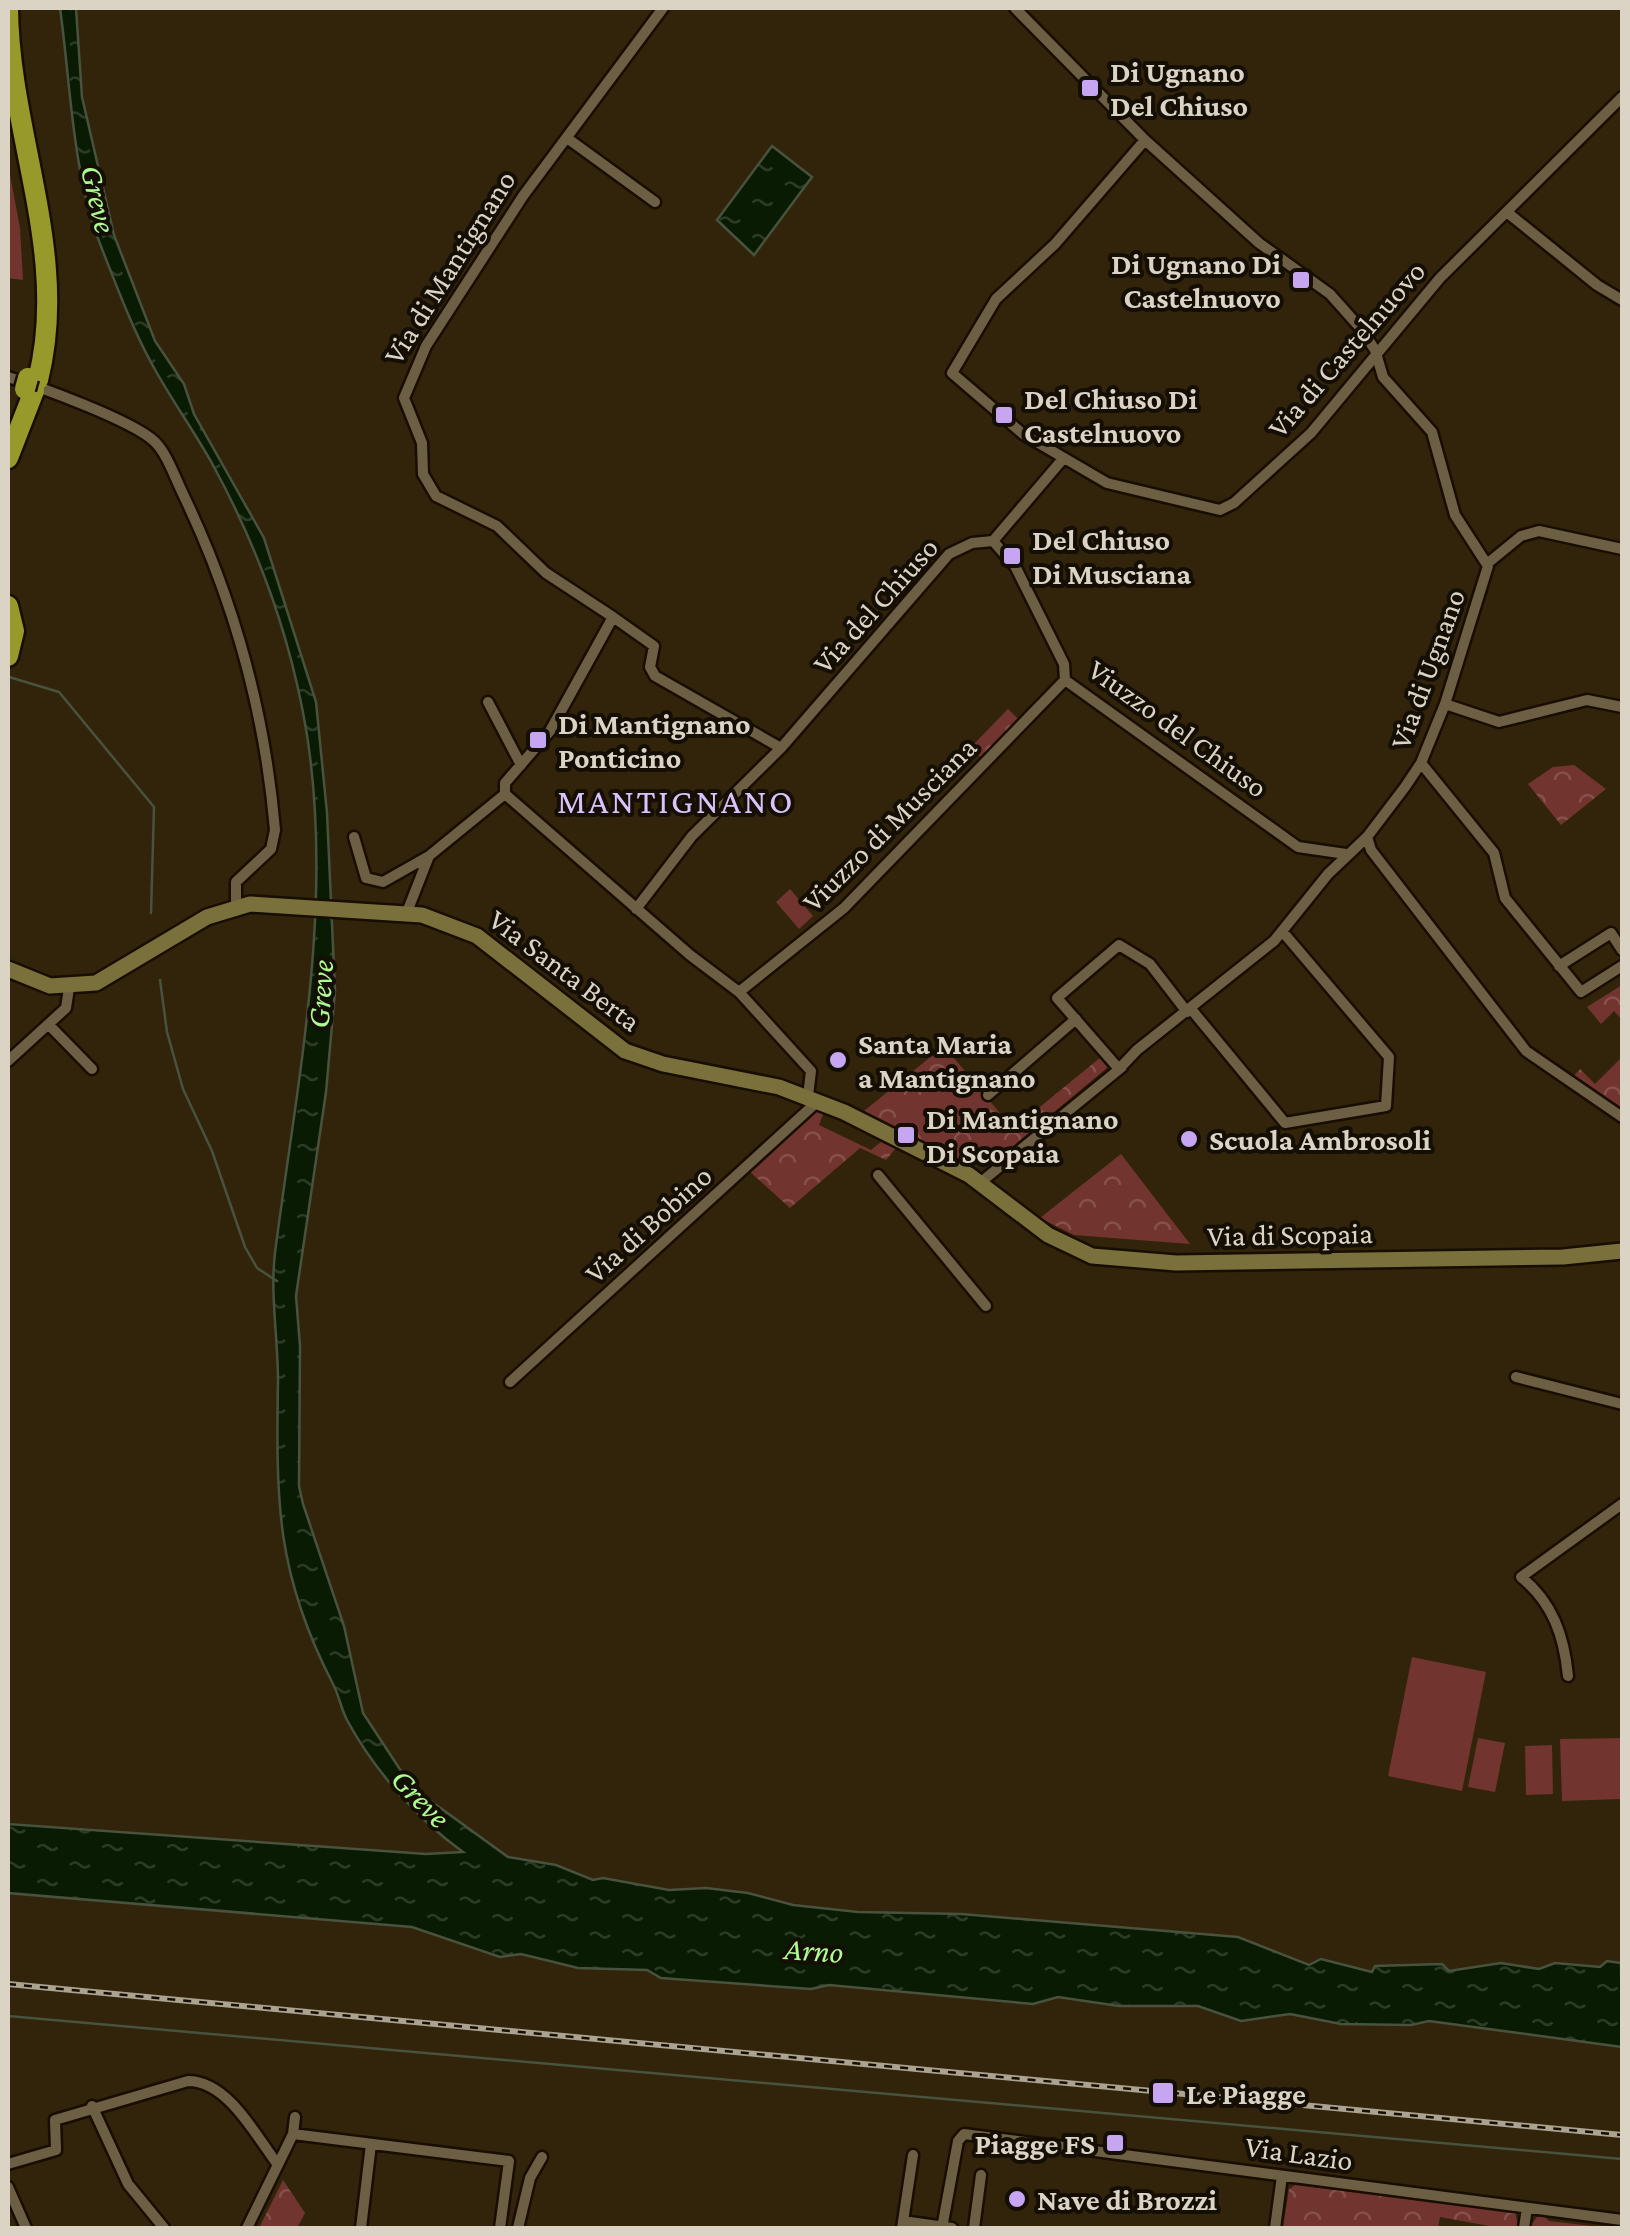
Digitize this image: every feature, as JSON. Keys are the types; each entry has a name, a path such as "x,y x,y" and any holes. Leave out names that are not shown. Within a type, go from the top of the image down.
{"highway":[{"path":"8,8 12,73 49,286 46,341 25,383 8,434"},
{"path":"8,108 36,259 37,319 8,458"},
{"path":"8,606 14,631 8,656"}],"street":[{"name":"Via di Mantignano","path":"663,8 523,196 426,346 406,386 404,408 422,443 423,474 436,496 497,526 546,573 654,646 650,666 655,676 781,748"},
{"name":"Via di Ugnano","path":"1015,8 1145,140 1258,243 1330,294 1378,355 1383,377 1432,432 1455,515 1488,563 1486,582 1421,762 1367,837"},
{"name":"Via di Castelnuovo","path":"1062,460 1106,483 1220,510 1234,502 1311,433 1440,278 1622,98"},
{"path":"567,138 655,202"},
{"path":"994,541 1062,460 1012,426 952,373 996,299 1056,244 1145,140"},
{"path":"1508,213 1597,285 1622,300"},
{"path":"25,383 69,398 154,441 215,565 251,684 274,830 271,849 236,882 236,907"},
{"path":"1488,563 1521,536 1538,531 1622,549"},
{"name":"Viuzzo del Chiuso","path":"994,541 1016,566 1064,664 1065,680 1200,782 1298,848 1346,854"},
{"name":"Via del Chiuso","path":"636,909 692,836 781,748 949,554 972,543 994,541"},
{"path":"612,617 556,722 505,782 505,794 636,909 739,992 809,1068 813,1099 981,1182 1282,931 1346,854 1367,837 1370,848 1526,1052 1622,1116"},
{"name":"Viuzzo di Musciana","path":"739,992 844,908 1065,680"},
{"path":"1444,704 1500,722 1586,700 1622,707"},
{"path":"488,702 520,765"},
{"path":"1421,762 1488,844 1504,898 1580,992 1622,966"},
{"path":"354,837 371,883 383,882 429,856 505,794"},
{"path":"407,912 429,856"},
{"name":"Via Santa Berta","path":"69,988 107,979 201,920 236,907 279,904 407,912 450,923 477,936 625,1050 653,1062 813,1099"},
{"path":"1120,1069 1057,998 1119,945 1150,964 1285,1123 1386,1106 1390,1056 1282,931"},
{"path":"1559,966 1611,933 1622,950"},
{"path":"8,969 38,983 69,988 66,1008 8,1061"},
{"path":"988,1095 1076,1019"},
{"path":"48,1025 92,1069"},
{"name":"Via di Bobino","path":"510,1382 813,1099"},
{"path":"878,1175 986,1306"},
{"name":"Via di Scopaia","path":"981,1182 1057,1241 1118,1262 1563,1257 1622,1251"},
{"path":"1516,1377 1622,1404"},
{"path":"1568,1676 1565,1641 1541,1593 1521,1577 1622,1504"},
{"path":"8,2164 56,2150 55,2120 178,2082 205,2082 220,2091 278,2165"},
{"path":"92,2106 128,2184 164,2228"},
{"path":"295,2117 290,2129 294,2134 509,2161 500,2228"},
{"path":"247,2228 294,2134"},
{"name":"Via Lazio","path":"945,2228 958,2141 970,2135 1622,2220"},
{"path":"360,2228 371,2144"},
{"path":"913,2155 902,2225 945,2228"},
{"path":"518,2228 530,2178 542,2157"},
{"path":"974,2228 981,2175"},
{"path":"1276,2228 1282,2176"},
{"path":"8,2187 26,2228"},
{"path":"1524,2228 1527,2208"}],"green space":[{"path":"8,164 20,228 23,280 8,278"},
{"path":"1008,709 1020,721 982,759 971,747"},
{"path":"1574,765 1606,789 1561,825 1528,784 1553,767"},
{"path":"790,889 813,916 799,929 776,902"},
{"path":"1622,985 1622,1020 1614,1011 1601,1024 1587,1007"},
{"path":"944,1046 1013,1129 1101,1057 1108,1067 999,1158 978,1147 959,1159 864,1111"},
{"path":"1622,1057 1622,1108 1574,1076 1580,1069 1595,1084"},
{"path":"813,1109 823,1114 819,1125 871,1150 882,1141 896,1148 886,1160 860,1148 790,1208 749,1171"},
{"path":"1121,1154 1190,1244 1074,1235 1040,1218"},
{"path":"1412,1657 1486,1672 1462,1791 1388,1776"},
{"path":"1478,1738 1505,1743 1495,1792 1468,1787"},
{"path":"1622,1738 1622,1799 1562,1801 1560,1739"},
{"path":"1552,1745 1553,1794 1526,1795 1525,1746"},
{"path":"283,2180 305,2213 297,2228 259,2228"},
{"path":"1295,2185 1515,2212 1518,2225 1530,2226 1537,2217 1544,2216 1549,2221 1609,2228 1500,2228 1440,2217 1438,2228 1283,2228 1289,2189"}],"water":[{"path":"60,8 76,8 82,97 114,235 155,341 184,384 194,414 264,538 316,702 327,813 335,991 326,1092 296,1296 300,1346 299,1486 344,1626 363,1713 403,1774 424,1796 508,1857 556,1865 593,1880 603,1878 669,1890 706,1888 748,1893 793,1905 858,1912 961,1914 1238,1937 1309,1965 1321,1959 1372,1972 1375,1966 1442,1964 1449,1971 1501,1963 1539,1969 1555,1963 1600,1967 1607,1961 1621,1963 1622,2047 1429,2021 1411,2025 1341,2024 1290,2014 1241,2021 1198,2006 1119,2006 1058,1997 1033,2004 829,1985 811,1989 661,1978 647,1970 578,1968 521,1954 500,1957 412,1927 8,1893 8,1824 426,1854 463,1852 413,1809 358,1739 314,1644 290,1572 279,1501 273,1284 315,930 314,800 307,735 283,631 259,564 214,467 139,338 92,220 78,161"},
{"path":"772,146 812,177 754,255 717,220"}],"waterway":[{"path":"9,677 59,692 154,807 151,913"},
{"path":"160,980 167,1032 183,1089 212,1151 245,1247 257,1268 277,1281"},
{"path":"8,2016 1622,2159"}],"railway":[{"path":"8,1984 1622,2135"}],"place":[{"name":"Di Ugnano Del Chiuso","path":"1090,88"},
{"name":"Di Ugnano Di Castelnuovo","path":"1301,280"},
{"name":"Del Chiuso Di Castelnuovo","path":"1004,415"},
{"name":"Del Chiuso Di Musciana","path":"1012,556"},
{"name":"Di Mantignano Ponticino","path":"538,740"},
{"name":"Santa Maria a Mantignano","path":"838,1060"},
{"name":"Di Mantignano Di Scopaia","path":"906,1135"},
{"name":"Scuola Ambrosoli","path":"1189,1139"},
{"name":"Le Piagge","path":"1163,2093"},
{"name":"Piagge FS","path":"1115,2143"},
{"name":"Nave di Brozzi","path":"1017,2199"}],"district":[{"name":"MANTIGNANO","path":"676,801"}],"water label":[{"name":"Greve","path":"99,199"},
{"name":"Greve","path":"320,994"},
{"name":"Greve","path":"421,1798"},
{"name":"Arno","path":"814,1950"}]}
